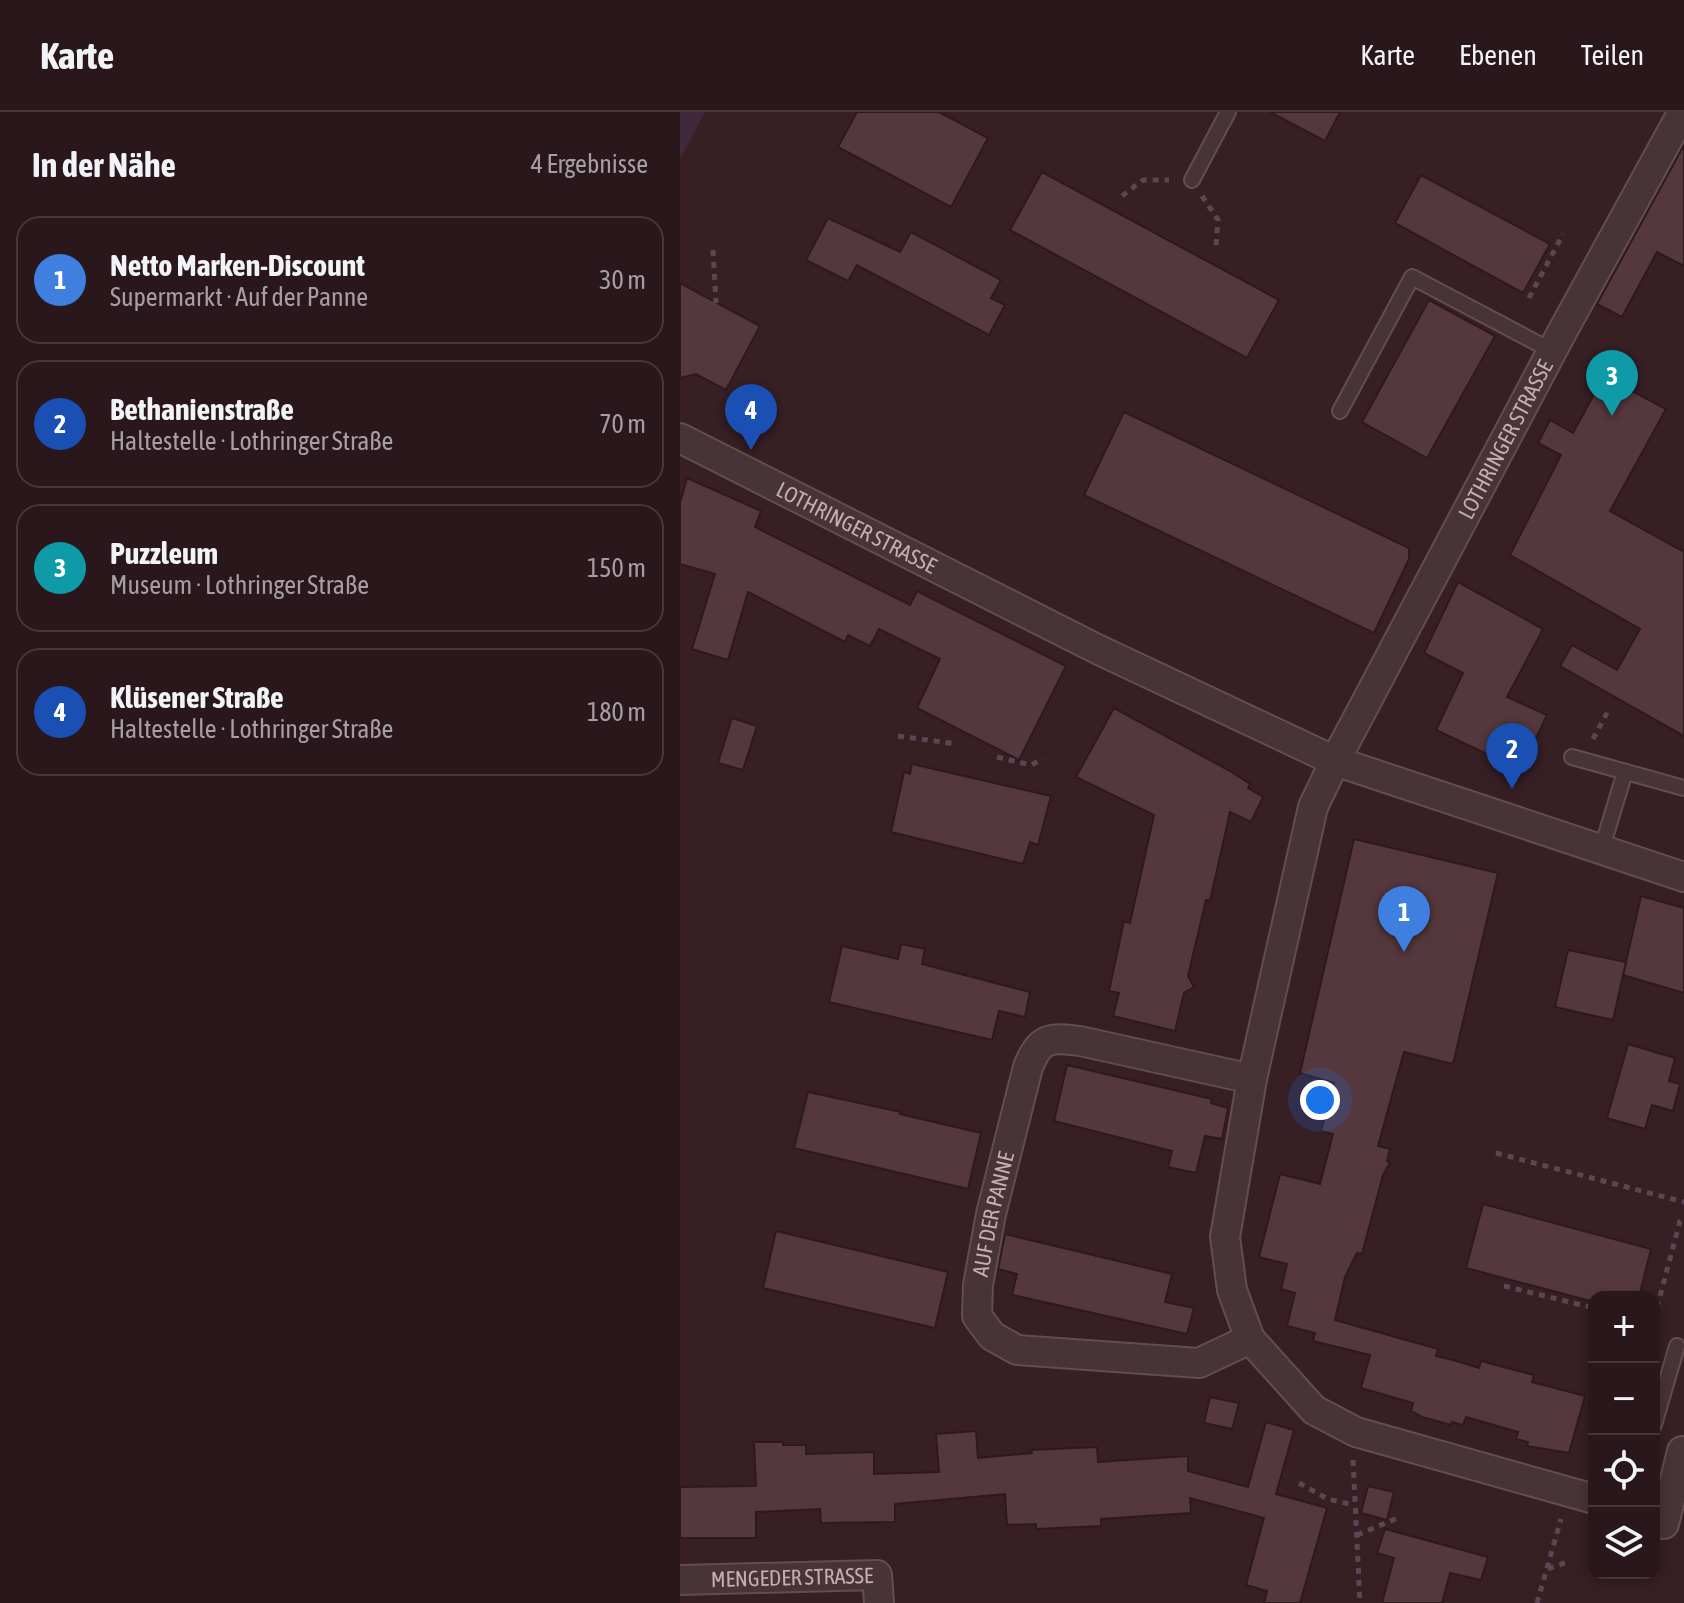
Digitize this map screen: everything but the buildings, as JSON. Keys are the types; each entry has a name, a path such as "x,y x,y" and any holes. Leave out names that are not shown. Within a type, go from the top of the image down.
{"street":[{"name":"LOTHRINGER STRASSE","path":"1335,761 1678,116"},
{"name":"LOTHRINGER STRASSE","path":"680,438 1097,649 1335,761 1684,877"},
{"path":"1335,761 1313,807 1252,1079 1225,1237 1232,1290 1250,1339 1314,1410 1356,1432 1581,1496"},
{"name":"AUF DER PANNE","path":"1250,1339 1199,1363 1017,1350 992,1336 977,1316 978,1285 991,1214 1028,1067 1033,1054 1043,1042 1055,1038 1080,1041 1252,1079"},
{"path":"1667,1524 1684,1451"},
{"name":"MENGEDER STRASSE","path":"680,1580 877,1575 879,1603"}],"lane":[{"path":"1192,180 1228,112"},
{"path":"1340,411 1412,277 1552,351"},
{"path":"1577,758 1684,788"},
{"path":"1601,851 1625,772"},
{"path":"1660,1404 1677,1346"}],"path":[{"path":"1529,298 1563,234"},
{"path":"713,250 716,303"},
{"path":"1577,758 1608,711"},
{"path":"898,736 957,744"},
{"path":"997,757 1031,765 1043,759"},
{"path":"1496,1153 1684,1202"},
{"path":"1660,1296 1680,1221 1684,1217"},
{"path":"1504,1286 1588,1307"},
{"path":"1356,1432 1354,1505 1360,1603"},
{"path":"1299,1483 1328,1499 1354,1505"},
{"path":"1537,1603 1581,1496"},
{"path":"1357,1535 1400,1517"},
{"path":"1548,1570 1570,1561"}],"shaded area":[{"path":"680,112 705,112 680,159"}],"place":[{"name":"Puzzleum","path":"1612,416"},
{"name":"Klüsener Straße","path":"751,450"},
{"name":"Bethanienstraße","path":"1512,789"},
{"name":"Netto Marken-Discount","path":"1404,952"}]}
